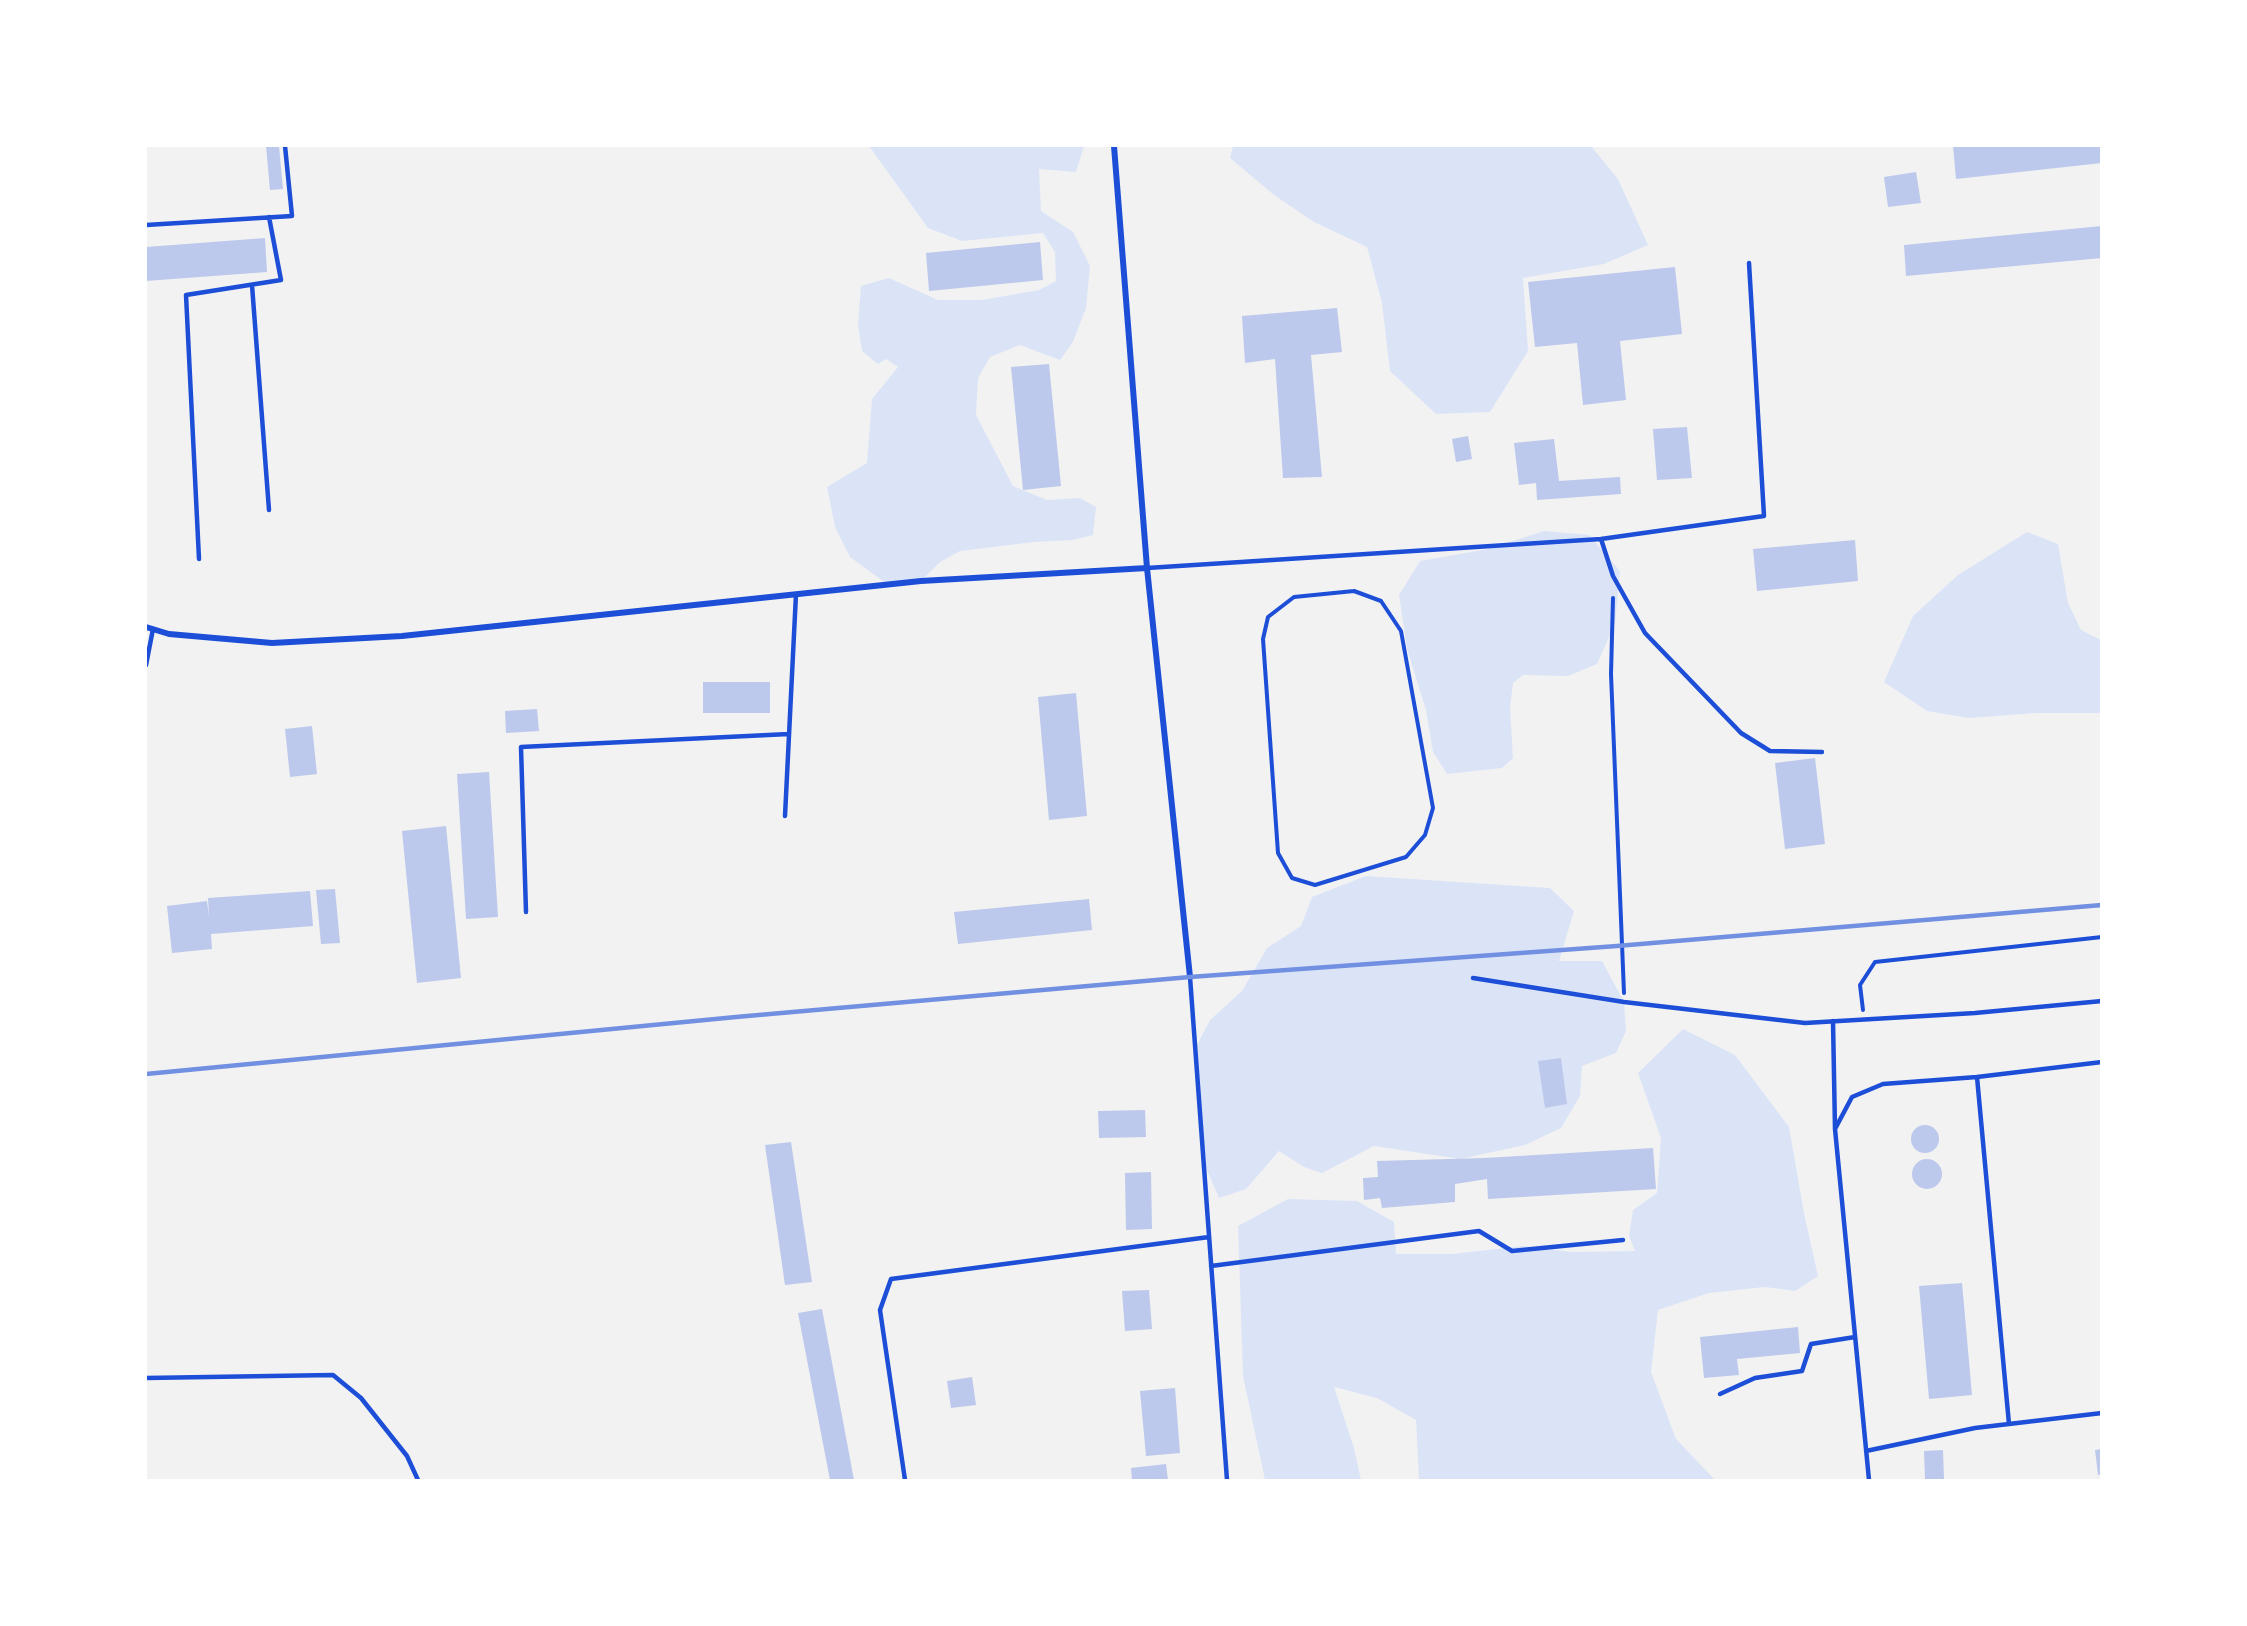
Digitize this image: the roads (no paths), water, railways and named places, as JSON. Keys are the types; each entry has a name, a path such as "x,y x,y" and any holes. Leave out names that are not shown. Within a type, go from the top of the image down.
{"street":[{"path":"1114,146 1146,568 1190,977"},
{"path":"149,628 169,634 284,643 402,636 921,581 1146,568"}],"lane":[{"path":"146,225 291,216 285,146"},
{"path":"199,560 186,295 281,280 269,217"},
{"path":"1146,568 1602,539 1764,516 1749,263"},
{"path":"252,285 269,510"},
{"path":"1602,539 1613,576 1645,633 1741,733 1770,751 1822,752"},
{"path":"785,816 796,594"},
{"path":"146,665 149,628"},
{"path":"526,912 521,747 789,734"},
{"path":"1190,977 1227,1480"},
{"path":"1473,978 1624,1002 1806,1023 1975,1013 2102,1000"},
{"path":"1833,1021 1835,1129 1869,1480"},
{"path":"1835,1129 1852,1097 1883,1084 1977,1077 2102,1062"},
{"path":"1977,1077 2009,1424"},
{"path":"1211,1266 1479,1231 1512,1251 1623,1240"},
{"path":"905,1480 880,1310 891,1279 1209,1237"},
{"path":"1720,1394 1755,1378 1802,1371 1811,1344 1855,1337"},
{"path":"146,1378 333,1375 361,1398 407,1456 418,1480"},
{"path":"1866,1451 1975,1428 2102,1413"}],"railway":[{"path":"146,1074 736,1017 1190,977 1617,946 2102,905"}]}
